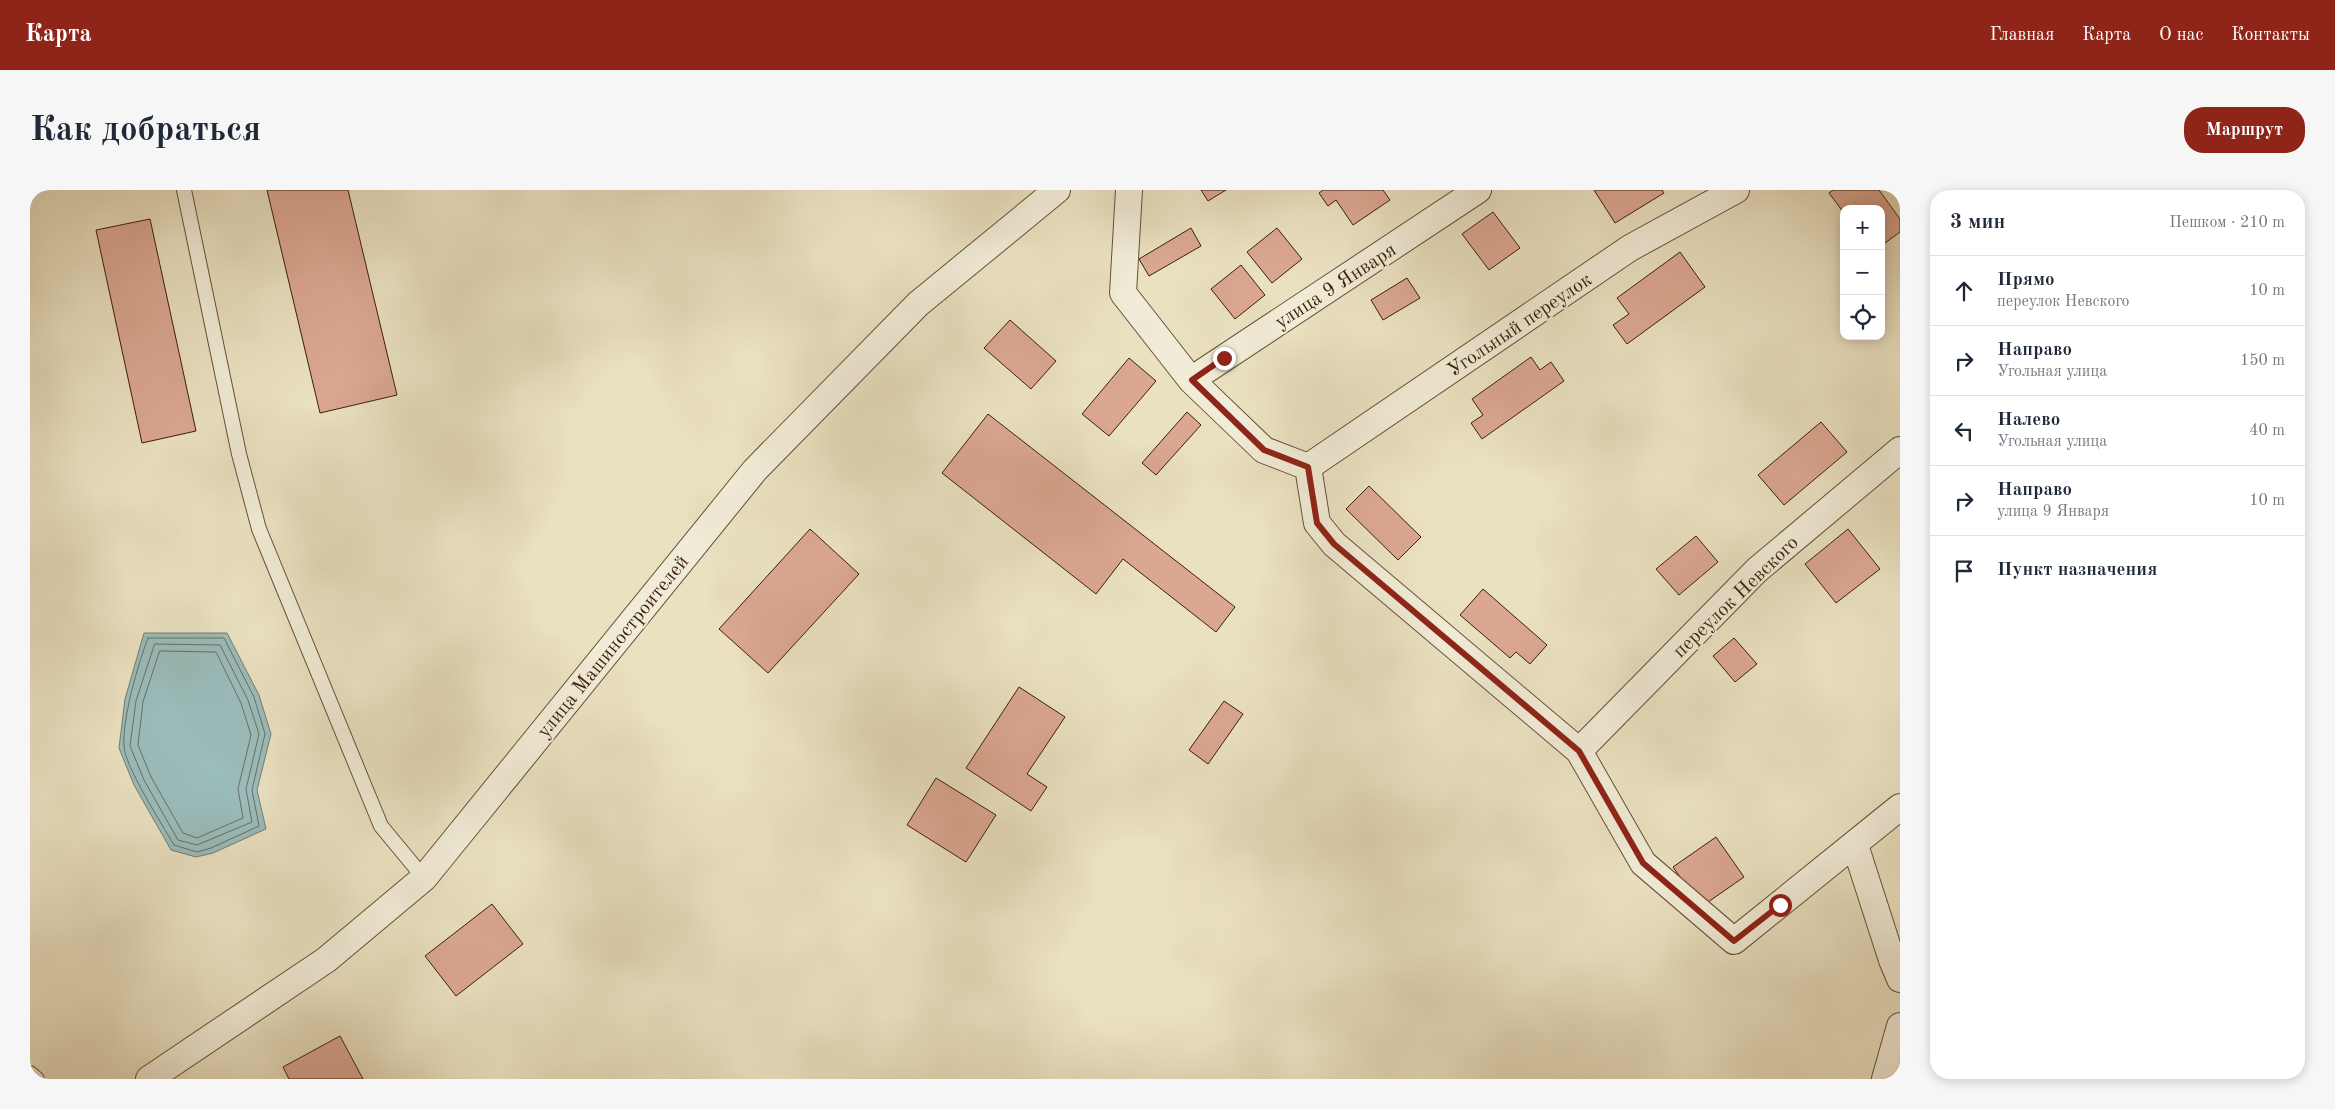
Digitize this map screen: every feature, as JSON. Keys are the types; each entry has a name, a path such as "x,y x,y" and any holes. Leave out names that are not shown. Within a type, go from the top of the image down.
{"street":[{"name":"улица Машиностроителей","path":"149,1079 326,960 424,878 755,470 918,304 1057,190"},
{"path":"1129,190 1123,293 1192,380 1264,450 1308,467 1317,523 1334,544 1579,751 1643,863 1734,941 1900,807"},
{"name":"улица 9 Января","path":"1192,380 1478,190"},
{"name":"Угольный переулок","path":"1308,467 1630,248 1736,190"},
{"name":"переулок Невского","path":"1579,751 1756,570 1900,450"},
{"path":"1855,845 1892,960 1900,978"},
{"path":"1885,1079 1900,1026"}],"lane":[{"path":"184,190 239,454 259,529 381,826 424,878"},
{"path":"30,1074 37,1079"}],"water":[{"path":"144,633 227,633 259,695 271,734 257,790 266,829 213,853 196,857 171,850 134,785 119,748 125,699"}],"building":[{"path":"267,190 348,190 397,395 320,413"},
{"path":"1201,190 1226,190 1208,201"},
{"path":"1323,190 1383,190 1390,200 1353,225 1336,200 1328,206 1319,193"},
{"path":"1594,190 1662,190 1664,193 1615,223"},
{"path":"1833,190 1879,190 1900,219 1900,232 1885,243 1885,205 1840,205 1840,208 1829,193"},
{"path":"1493,212 1520,248 1489,270 1462,234"},
{"path":"150,219 196,431 142,443 96,230"},
{"path":"1191,228 1201,246 1149,276 1139,259"},
{"path":"1277,228 1302,259 1272,283 1247,252"},
{"path":"1680,252 1705,287 1627,344 1613,325 1629,314 1617,298"},
{"path":"1241,265 1265,295 1235,319 1211,289"},
{"path":"1407,278 1420,298 1383,320 1371,300"},
{"path":"1010,320 1056,361 1031,389 984,348"},
{"path":"1531,357 1540,370 1551,362 1564,381 1482,439 1471,423 1483,415 1472,399"},
{"path":"1129,358 1156,381 1109,436 1082,414"},
{"path":"1187,412 1201,425 1156,475 1142,463"},
{"path":"988,414 1235,607 1216,632 1123,559 1096,594 942,473"},
{"path":"1821,422 1847,452 1784,505 1758,475"},
{"path":"1369,486 1421,537 1398,560 1346,509"},
{"path":"810,529 859,574 768,673 719,629"},
{"path":"1848,529 1880,569 1836,603 1805,564"},
{"path":"1696,536 1718,562 1679,595 1656,569"},
{"path":"1483,589 1547,645 1530,664 1516,652 1510,658 1460,615"},
{"path":"1734,638 1757,664 1735,682 1713,656"},
{"path":"1019,687 1065,717 1027,774 1047,787 1031,811 966,768"},
{"path":"1224,701 1243,714 1208,764 1189,750"},
{"path":"936,778 996,815 966,862 907,825"},
{"path":"1716,837 1744,877 1701,907 1673,867"},
{"path":"492,904 523,944 456,996 425,956"},
{"path":"340,1036 363,1079 289,1079 283,1067"}],"route":[{"path":"1224,358 1192,380 1264,450 1308,467 1317,523 1334,544 1579,751 1643,863 1734,941 1780,905"}]}
